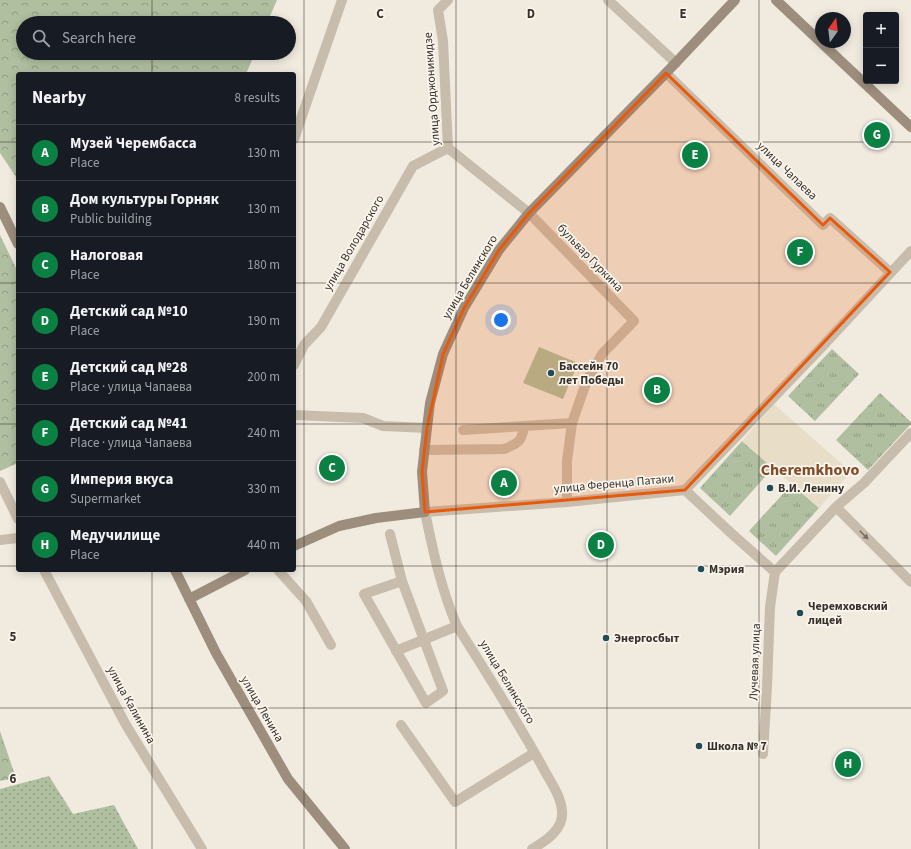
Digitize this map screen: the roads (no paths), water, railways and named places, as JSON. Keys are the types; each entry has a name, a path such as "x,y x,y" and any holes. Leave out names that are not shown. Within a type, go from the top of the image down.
{"main road":[{"name":"улица Белинского","path":"425,512 422,472 424,450 430,403 443,354 464,308 499,250 529,214 666,74 735,0"},
{"path":"776,0 911,127"},
{"path":"0,207 16,240"},
{"name":"улица Ференца Патаки","path":"296,545 339,526 376,518 425,512"},
{"name":"улица Ленина","path":"176,572 216,653 288,778 345,849"},
{"path":"189,599 241,572"}],"street":[{"path":"296,133 342,0"},
{"name":"улица Орджоникидзе","path":"448,0 438,10 442,41 448,148 529,214"},
{"path":"608,0 676,62"},
{"name":"улица Чапаева","path":"666,74 823,225 830,218 890,272"},
{"name":"улица Володарского","path":"296,361 304,345 321,327 413,166 448,148"},
{"name":"бульвар Гуркина","path":"529,214 634,321 602,354 587,380 572,423"},
{"name":"улица Ференца Патаки","path":"425,512 567,502 685,490 820,349 911,251"},
{"path":"296,415 363,418 383,426 427,428"},
{"path":"463,430 572,423 567,461 567,502"},
{"path":"424,450 504,449 516,444 522,437 524,426"},
{"path":"685,490 775,572 836,507 864,483 911,433"},
{"path":"0,482 16,515"},
{"path":"836,507 911,582"},
{"name":"улица Белинского","path":"425,512 434,557 457,626 534,753 558,796 562,811 560,825 546,841 532,849"},
{"path":"390,534 402,581 442,691 426,703 364,594 402,581"},
{"path":"0,540 16,538"},
{"name":"улица Калинина","path":"45,572 126,725 202,849"},
{"path":"280,572 306,601 331,644"},
{"name":"Лучевая улица","path":"762,754 767,687 770,607 775,572"},
{"path":"396,651 457,626"},
{"path":"401,726 455,802 534,753"}],"place":[{"name":"Империя вкуса","path":"877,135"},
{"name":"Детский сад №28","path":"695,155"},
{"name":"Детский сад №41","path":"800,252"},
{"name":"Бассейн 70 лет Победы","path":"551,373"},
{"name":"Дом культуры Горняк","path":"657,390"},
{"name":"Налоговая","path":"332,468"},
{"name":"Музей Черембасса","path":"504,483"},
{"name":"В.И. Ленину","path":"770,488"},
{"name":"Детский сад №10","path":"601,545"},
{"name":"Мэрия","path":"701,569"},
{"name":"Черемховский лицей","path":"800,613"},
{"name":"Энергосбыт","path":"606,638"},
{"name":"Школа № 7","path":"699,746"},
{"name":"Медучилище","path":"848,764"}],"district":[{"name":"Cheremkhovo","path":"810,470"}]}
